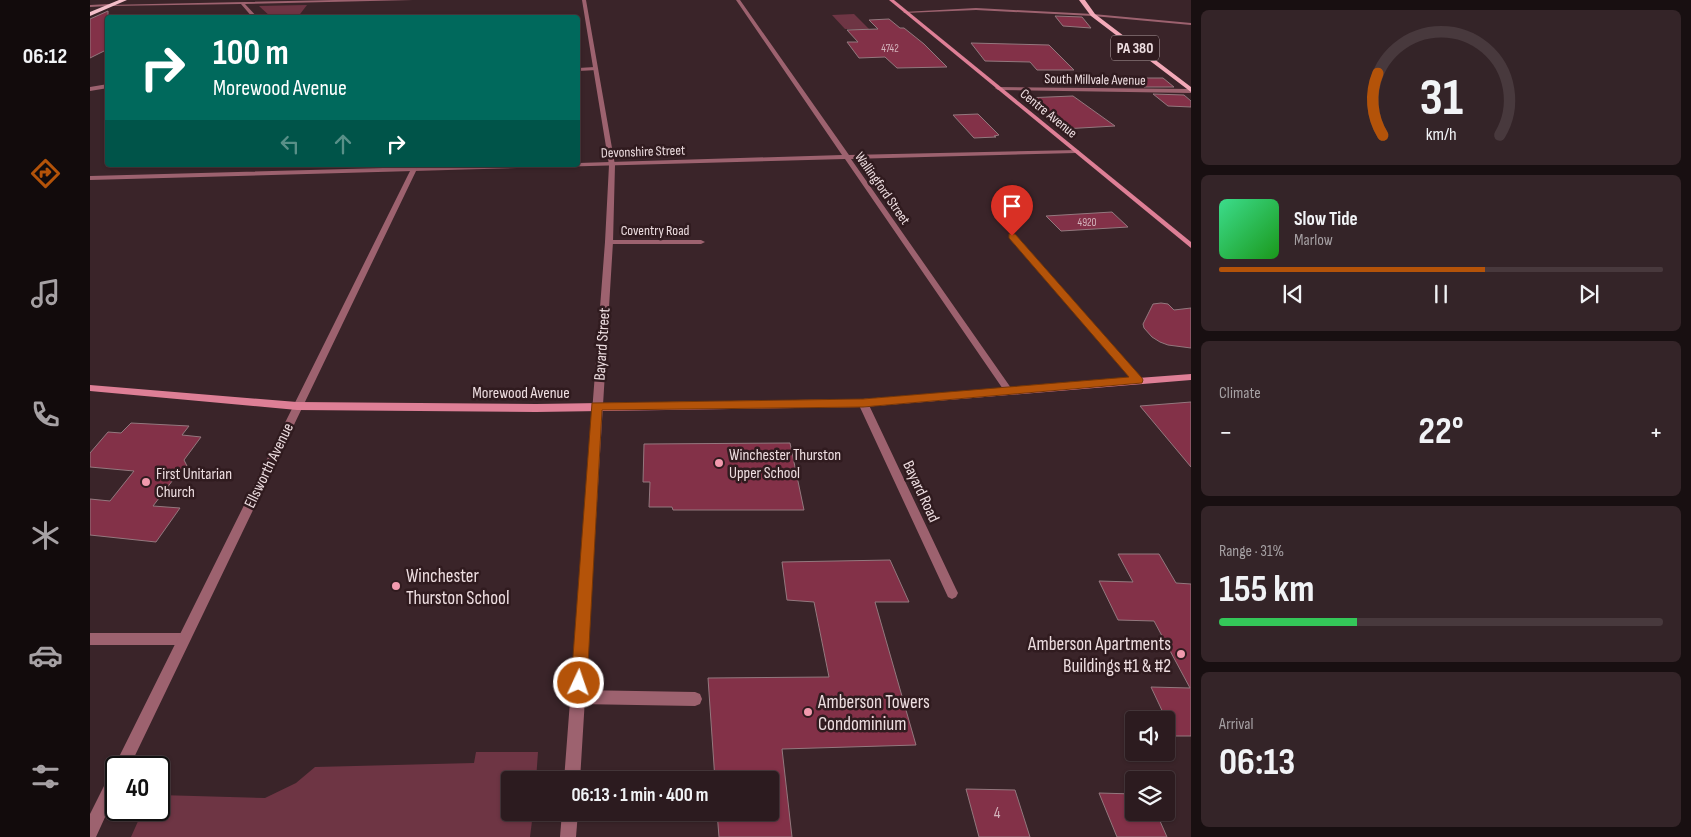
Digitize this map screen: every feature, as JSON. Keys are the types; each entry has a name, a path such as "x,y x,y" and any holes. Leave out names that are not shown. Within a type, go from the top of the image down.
{"highway":[{"path":"90,14 124,0"}],"main road":[{"name":"Centre Avenue","path":"891,0 1191,246"},
{"name":"PA 380","path":"1082,1 1093,15 1191,91"},
{"name":"Morewood Avenue","path":"90,388 297,406 536,408 863,403 1191,376"}],"street":[{"path":"90,6 411,0"},
{"name":"Bayard Street","path":"573,771 596,406 609,242 612,165 584,0"},
{"name":"Wallingford Street","path":"738,0 1008,390"},
{"path":"242,3 253,15"},
{"path":"905,12 976,10 1093,15 1191,24"},
{"path":"580,70 595,68"},
{"path":"90,90 105,87"},
{"name":"South Millvale Avenue","path":"998,88 1191,91"},
{"name":"Devonshire Street","path":"580,165 1076,151"},
{"name":"Devonshire Street","path":"90,178 412,167"},
{"name":"Ellsworth Avenue","path":"127,756 412,167"},
{"path":"1012,236 1138,380"},
{"name":"Coventry Road","path":"609,242 701,242"},
{"name":"Bayard Road","path":"863,403 952,593"},
{"path":"90,639 183,639"},
{"path":"578,697 694,699"},
{"path":"90,831 105,800"},
{"path":"568,837 569,821"}],"shaded area":[{"path":"307,5 299,15 269,15 259,6"},
{"path":"854,14 869,29 845,29 832,15"},
{"path":"476,752 538,752 537,771 501,771 501,821 532,821 530,837 131,837 138,821 170,821 170,795 265,798 296,783 315,767 474,763"}],"building":[{"path":"108,11 108,15 105,15 105,50 90,58 90,19"},
{"path":"1055,16 1082,17 1091,28 1063,26"},
{"path":"889,19 924,44 947,67 897,68 885,57 859,58 847,42 858,42 847,30 878,29 869,20"},
{"path":"971,43 1049,45 1074,70 1037,70 1030,62 985,61"},
{"path":"1133,78 1163,78 1174,87 1144,87"},
{"path":"1153,94 1184,95 1191,101 1191,107 1168,106"},
{"path":"1073,96 1115,126 1063,129 1024,98"},
{"path":"978,114 999,135 994,136 996,137 974,138 953,115"},
{"path":"1112,212 1128,227 1061,231 1046,216"},
{"path":"1153,304 1168,304 1174,310 1191,308 1191,348 1160,342 1152,337 1144,328 1143,324"},
{"path":"1191,402 1191,467 1140,406"},
{"name":"First Unitarian Church","path":"131,423 189,426 182,435 201,437 184,460 187,466 183,472 176,476 153,506 180,508 156,542 90,535 90,499 110,501 134,471 90,467 90,453 108,432 121,433"},
{"name":"Winchester Thurston Upper School","path":"790,443 804,510 673,510 672,507 649,507 650,482 643,482 644,444"},
{"name":"Amberson Apartments Buildings #1 & #2","path":"1118,554 1159,554 1176,583 1191,584 1191,736 1175,736 1175,711 1162,711 1151,687 1190,688 1154,621 1118,620 1099,581 1133,582"},
{"name":"Amberson Towers Condominium","path":"890,560 909,602 875,602 916,745 782,749 792,837 719,837 718,821 779,821 779,771 714,771 708,678 829,677 814,602 787,600 782,562"},
{"path":"966,789 1015,790 1030,837 979,837"},
{"path":"1099,793 1125,794 1125,821 1160,821 1167,837 1117,837"}],"place":[{"name":"Winchester Thurston Upper School","path":"719,463"},
{"name":"First Unitarian Church","path":"146,482"},
{"name":"Winchester Thurston School","path":"396,586"},
{"name":"Amberson Apartments Buildings #1 & #2","path":"1181,654"},
{"name":"Amberson Towers Condominium","path":"808,712"}],"route":[{"path":"579,683 596,406 863,403 1138,380 1012,236"}]}
